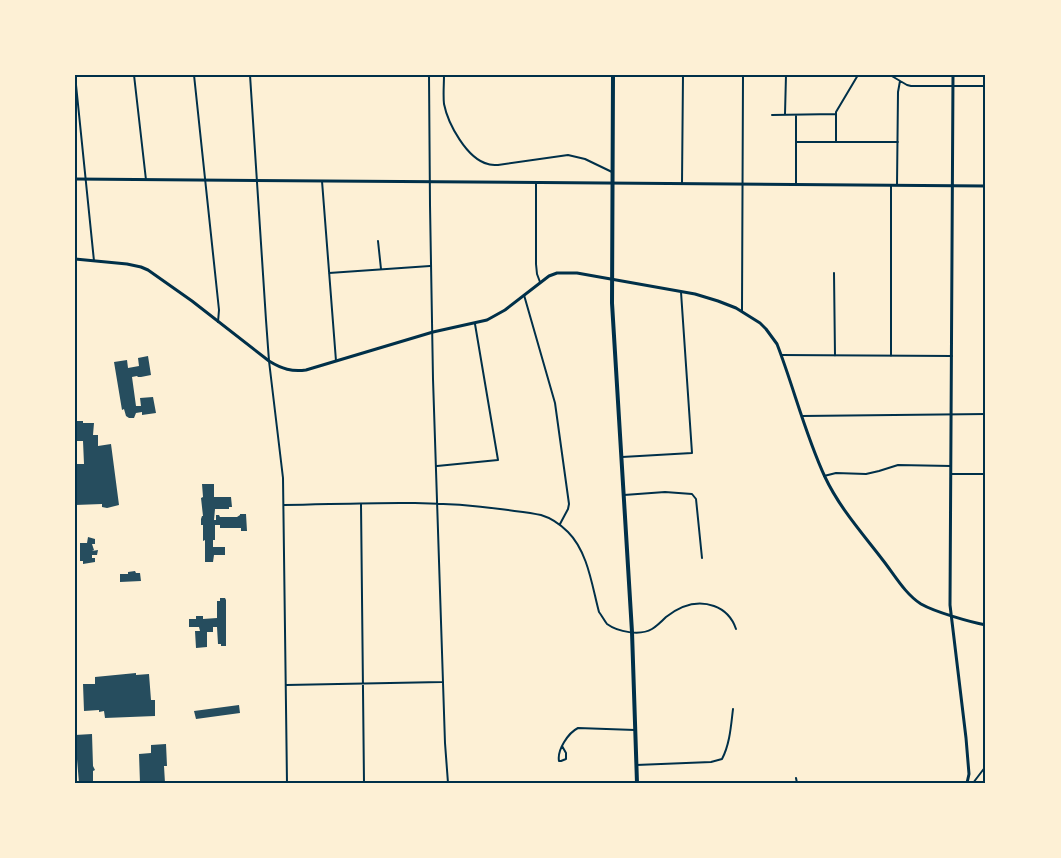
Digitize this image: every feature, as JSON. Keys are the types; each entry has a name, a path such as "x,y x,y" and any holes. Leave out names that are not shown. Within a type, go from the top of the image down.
{"highway":[{"path":"613,75 612,303 632,633 637,783"}],"street":[{"path":"75,75 94,261"},
{"path":"134,75 146,180"},
{"path":"194,75 219,310 218,322"},
{"path":"250,75 269,361 283,478 287,783"},
{"path":"429,75 431,266 448,783"},
{"path":"444,75 444,102 447,114 456,134 471,154 479,160 498,165 568,155 585,159 612,172"},
{"path":"682,184 683,75"},
{"path":"742,311 743,75"},
{"path":"785,115 786,75"},
{"path":"836,142 836,114 858,75"},
{"path":"890,75 911,86 986,86"},
{"path":"952,75 950,605 966,738 969,774 967,783"},
{"path":"897,185 900,81"},
{"path":"772,115 836,114"},
{"path":"796,115 796,185"},
{"path":"796,142 898,142"},
{"path":"75,179 986,186"},
{"path":"322,181 336,361"},
{"path":"536,182 536,264 540,282"},
{"path":"891,185 891,356"},
{"path":"378,241 381,269"},
{"path":"75,259 141,267 192,301 279,368 297,371 433,332 487,320 498,315 540,282 557,273 566,272 681,292 718,301 742,311 760,323 777,344 824,476 838,500 911,596 922,604 986,625"},
{"path":"328,273 431,266"},
{"path":"834,273 835,356"},
{"path":"622,457 693,453 681,292"},
{"path":"524,295 555,403 569,504 560,525"},
{"path":"437,466 498,460 475,324"},
{"path":"781,356 952,356"},
{"path":"801,416 986,414"},
{"path":"824,476 836,473 866,474 898,465 951,466"},
{"path":"951,474 986,474"},
{"path":"624,495 665,492 692,494 696,499 702,558"},
{"path":"284,505 438,502 542,515 560,525 577,543 584,556 599,612 609,625 632,633 650,630 678,609 698,603 718,607 728,614 736,628"},
{"path":"361,504 364,783"},
{"path":"286,685 443,682"},
{"path":"636,765 711,762 722,759 734,709"},
{"path":"562,746 567,757 559,761 557,757 562,746 570,734 578,728 635,730"},
{"path":"973,783 986,766"},
{"path":"796,778 797,783"}],"building":[{"path":"148,356 151,375 132,377 136,406 141,406 140,398 153,397 156,413 142,415 142,412 136,413 134,418 129,418 124,409 122,410 114,362 127,360 128,368 139,366 138,358"},
{"path":"75,421 94,423 93,435 98,435 98,446 111,444 119,505 107,508 102,507 102,504 75,505 76,464 84,464 83,441 75,441"},
{"path":"202,484 214,484 214,497 231,497 232,507 215,509 214,520 216,520 216,515 237,517 240,514 246,514 247,531 241,531 241,528 220,528 220,525 215,525 213,547 225,547 225,555 214,555 213,562 205,562 205,540 203,541 203,525 201,525"},
{"path":"88,537 95,539 92,551 98,550 97,555 92,555 95,562 83,564 83,561 80,561 80,543 87,543"},
{"path":"135,571 140,573 141,581 120,582 120,574"},
{"path":"220,598 226,600 226,646 218,644 217,627 213,627 213,632 207,632 207,647 196,648 195,631 200,631 199,627 189,627 189,619 196,619 196,616 203,616 203,619 217,618 217,601 220,601"},
{"path":"136,673 136,675 149,674 151,700 155,700 155,716 105,718 104,711 84,711 83,684 95,684 95,677"},
{"path":"239,705 240,713 196,719 194,711"},
{"path":"92,734 95,770 93,771 93,783 79,783 75,735"},
{"path":"166,744 165,783 140,783 139,754 151,753 151,745"}]}
